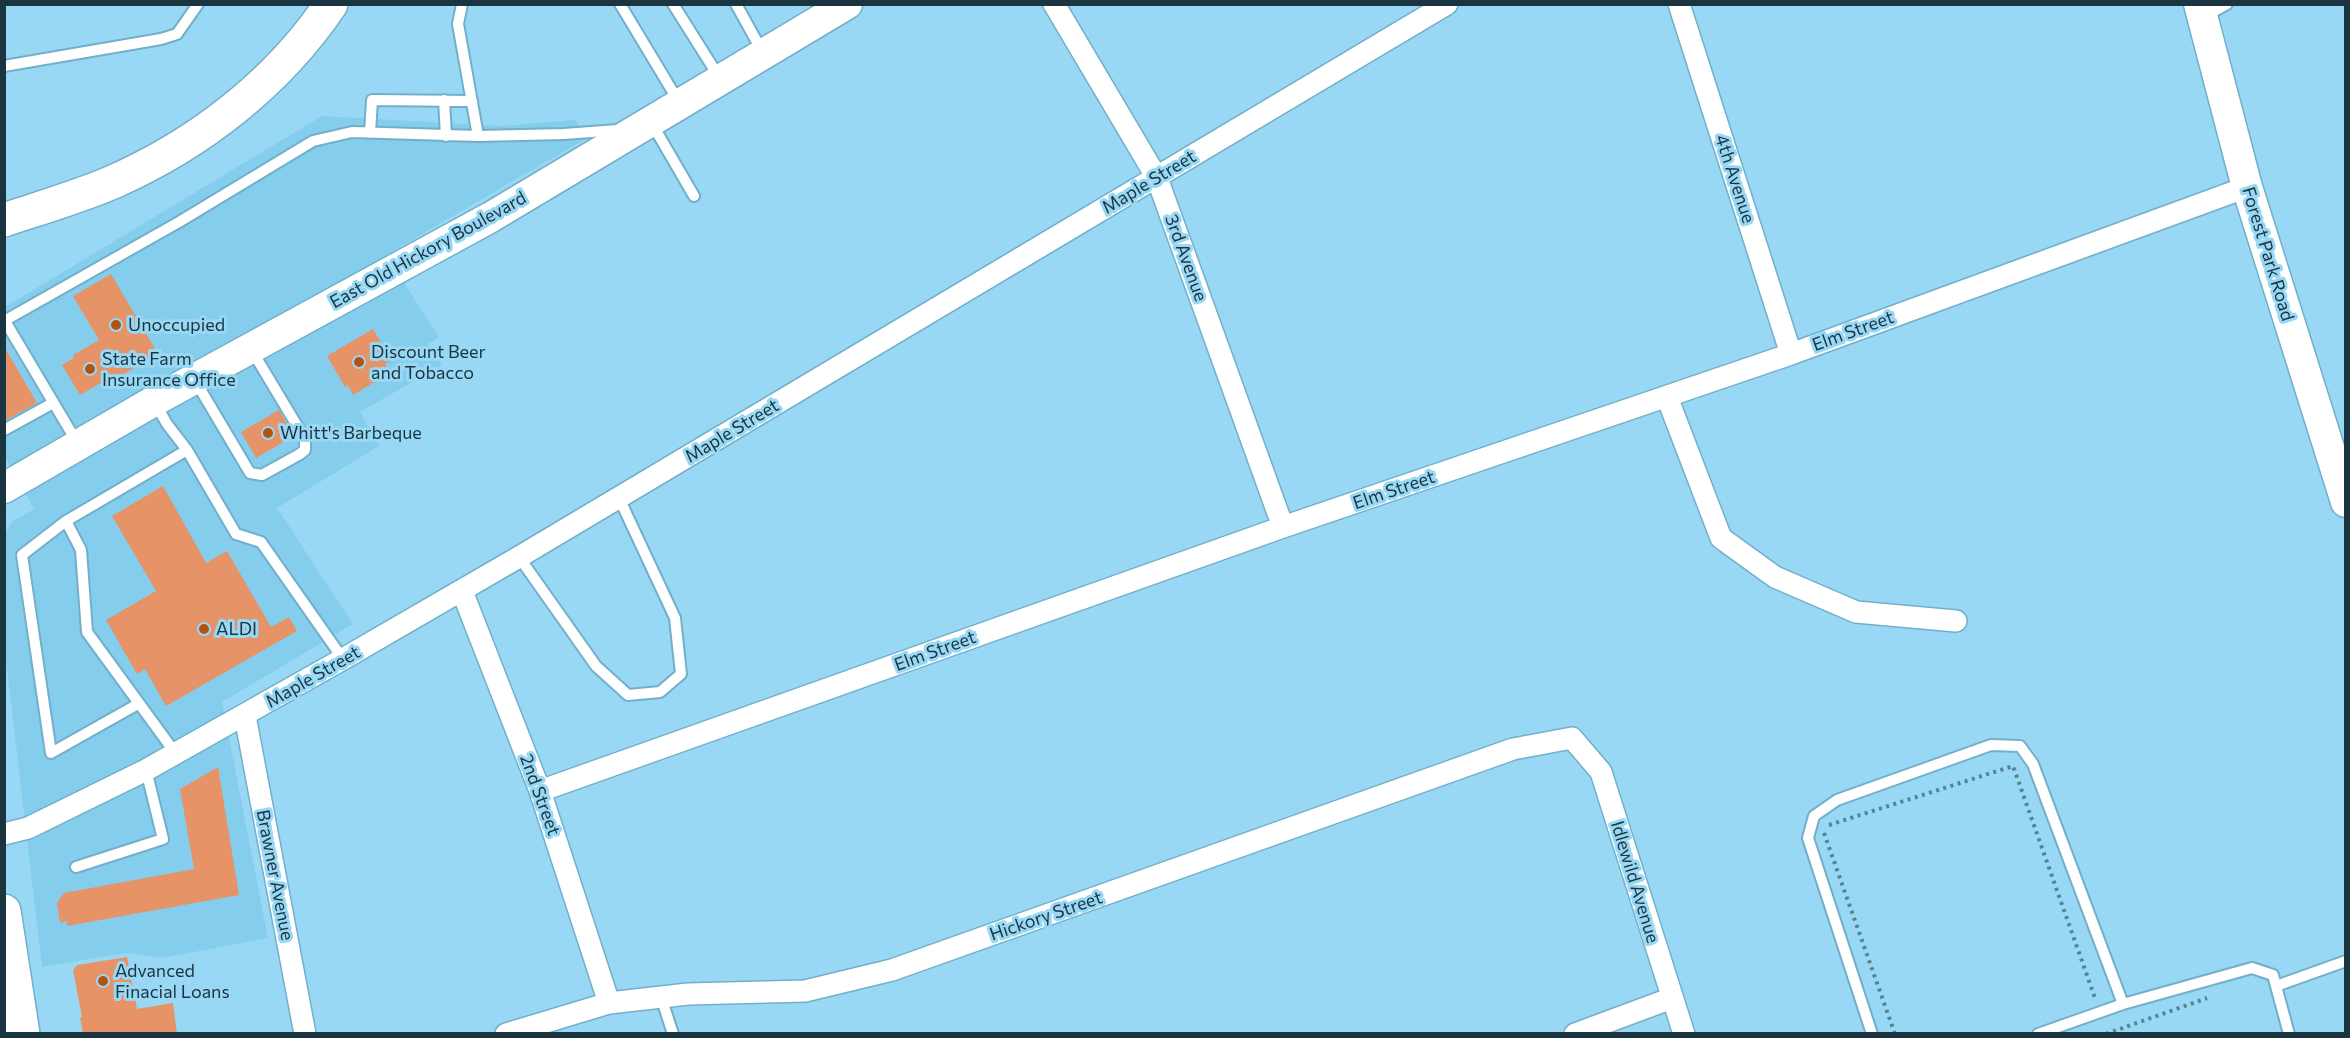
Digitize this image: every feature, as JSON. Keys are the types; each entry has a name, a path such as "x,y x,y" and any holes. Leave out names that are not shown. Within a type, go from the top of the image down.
{"main road":[{"path":"4,220 112,182 151,163 201,133 265,83 312,32 331,4"},
{"path":"4,911 23,1034"}],"street":[{"name":"East Old Hickory Boulevard","path":"4,488 154,401 491,217 847,4"},
{"name":"3rd Avenue","path":"1054,4 1157,178 1283,527"},
{"name":"Maple Street","path":"4,834 28,828 146,770 462,591 1447,4"},
{"name":"4th Avenue","path":"1679,4 1791,354"},
{"name":"Forest Park Road","path":"2209,9 2247,187 2344,491"},
{"name":"Elm Street","path":"540,791 1283,527 1791,354 2247,187"},
{"path":"1667,397 1721,538 1775,577 1856,612 1956,621"},
{"name":"2nd Street","path":"462,591 540,791 609,1003"},
{"name":"Brawner Avenue","path":"244,716 305,1034"},
{"name":"Hickory Street","path":"506,1034 554,1027 609,1003 688,994 805,991 892,970 1513,749 1572,738"},
{"name":"Idlewild Avenue","path":"1572,738 1601,772 1684,1034"},
{"path":"1575,1034 1672,998"}],"lane":[{"path":"4,66 161,39 177,34 198,4"},
{"path":"462,4 458,24 478,136"},
{"path":"620,4 681,104"},
{"path":"673,4 721,80"},
{"path":"736,4 764,54"},
{"path":"370,133 372,100 472,101"},
{"path":"444,100 446,136"},
{"path":"79,445 5,321 179,222 313,141 352,132 446,136 564,134 645,125 694,196"},
{"path":"195,379 250,472 262,475 291,460 305,450 305,439 251,348"},
{"path":"154,401 167,424 187,450 236,534 261,542 343,659"},
{"path":"4,430 53,403"},
{"path":"138,704 51,753 22,555 66,521 187,450"},
{"path":"519,557 596,666 628,695 660,692 681,674 675,618 619,498"},
{"path":"66,521 81,550 87,632 176,754"},
{"path":"1872,1034 1808,838 1814,816 1837,800 1991,746 2020,746 2033,764 2123,1004"},
{"path":"76,867 163,839 146,770"},
{"path":"2276,986 2346,961"},
{"path":"2038,1034 2123,1004 2252,968 2273,975 2289,1034"},
{"path":"661,997 673,1034"}],"path":[{"path":"1895,1034 1822,827 2013,766 2096,1001"},
{"path":"2106,1034 2216,995"}],"shaded area":[{"path":"322,116 503,126 575,120 587,138 386,255 439,337 428,344 442,365 360,412 379,446 277,508 353,624 222,702 268,938 162,958 126,953 42,967 5,651 4,535 13,521 34,509 5,457 5,307"}],"building":[{"name":"Unoccupied","path":"111,274 158,354 80,395 62,365 74,358 73,355 99,340 73,296"},
{"name":"Discount Beer and Tobacco","path":"373,329 391,360 385,364 390,373 353,395 348,385 345,387 327,356"},
{"path":"4,346 37,403 4,421"},
{"name":"Whitt's Barbeque","path":"279,410 294,436 256,458 241,432"},
{"name":"ALDI","path":"163,486 206,563 227,551 271,627 289,617 297,631 166,706 145,669 137,674 106,620 156,591 112,516"},
{"path":"218,767 239,895 67,926 67,921 60,923 57,903 64,893 194,869 180,789"},
{"path":"127,957 137,1009 173,1003 177,1034 83,1034 73,970 77,965"}],"place":[{"name":"Unoccupied","path":"116,325"},
{"name":"Discount Beer and Tobacco","path":"359,362"},
{"name":"State Farm Insurance Office","path":"90,369"},
{"name":"Whitt's Barbeque","path":"268,433"},
{"name":"ALDI","path":"204,629"},
{"name":"Advanced Finacial Loans","path":"103,981"}]}
